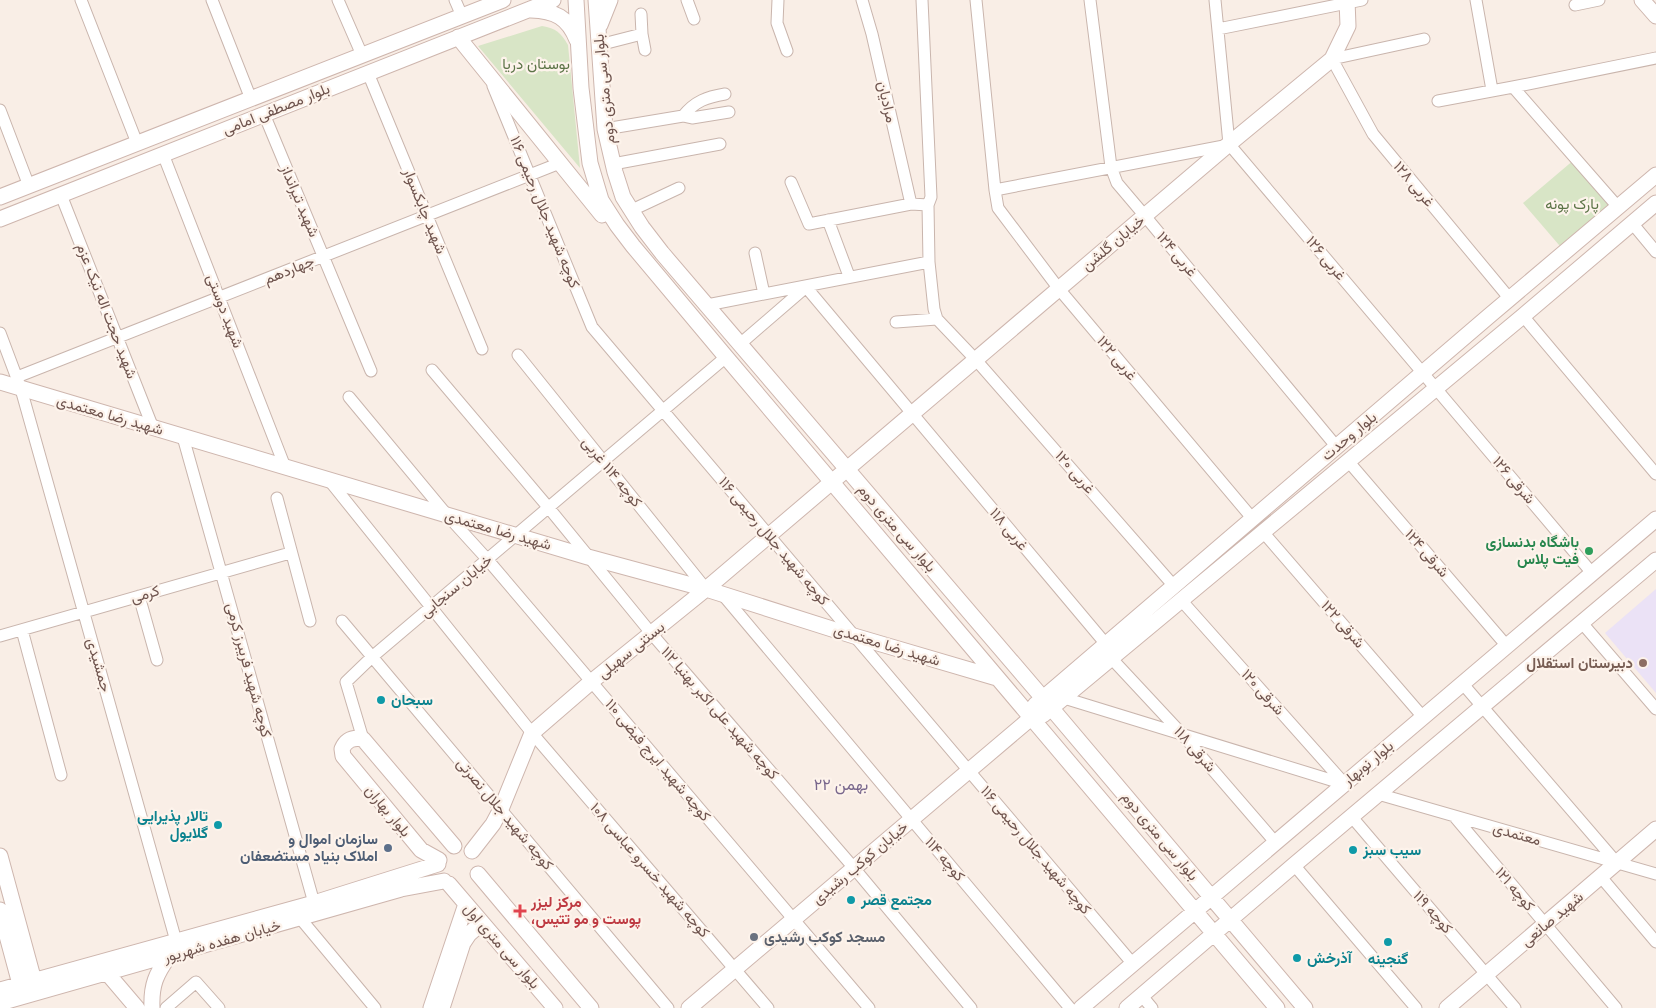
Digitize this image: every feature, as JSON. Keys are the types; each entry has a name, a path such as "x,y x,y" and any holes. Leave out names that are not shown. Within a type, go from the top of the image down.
{"main road":[{"name":"بلوار مصطفی امامی","path":"0,197 503,0"},
{"name":"بلوار مصطفی امامی","path":"0,219 553,0"},
{"name":"بلوار سی متری دوم","path":"576,0 584,120 590,163 601,200 617,225 726,357 1277,1008"},
{"name":"بلوار سی متری دوم","path":"596,0 605,129 613,164 623,197 662,253 1305,1008"},
{"path":"599,38 610,0"},
{"path":"1642,0 1656,16"},
{"name":"خیابان گلشن","path":"832,482 1229,144 1332,59 1348,26 1352,1"},
{"path":"527,10 545,11 558,15 565,20 574,33 578,45"},
{"path":"458,37 606,219 617,225"},
{"name":"بلوار وحدت","path":"1047,703 1106,643 1656,175"},
{"name":"بلوار وحدت","path":"1047,703 1064,698 1112,659 1656,203"},
{"name":"شهید رضا معتمدی","path":"0,382 19,383 153,428 588,557 706,589 854,636 997,678"},
{"name":"بستنی سهیلی","path":"472,851 493,824 532,733 832,482"},
{"name":"بلوار نوبهار","path":"1080,1008 1656,519"},
{"name":"بلوار نوبهار","path":"1127,1008 1351,816 1656,560"},
{"name":"خیابان کوکب رشیدی","path":"689,1008 1047,703"},
{"name":"بلوار بهاران","path":"438,862 421,850 343,756 342,749 347,741 363,738 454,846"},
{"name":"شهید صانعی","path":"1447,1008 1656,829"},
{"path":"454,846 467,847 472,851 479,861 478,874 469,884 463,886 446,882 440,876 438,862 446,850 454,846"},
{"path":"0,856 25,992"},
{"name":"خیابان هفده شهریور","path":"0,1003 25,992 176,941 314,903 438,862"},
{"name":"بلوار سی متری اول","path":"478,874 590,1008"},
{"name":"خیابان هفده شهریور","path":"0,990 25,992 108,974 401,889 446,882"},
{"name":"بلوار سی متری اول","path":"446,882 555,1008"},
{"path":"441,1007 466,904"},
{"path":"0,910 25,992"},
{"path":"451,964 469,934 477,927 486,928"},
{"path":"152,1008 153,986 158,972 169,956"},
{"path":"108,974 137,1008"}],"street":[{"path":"81,0 137,143"},
{"path":"212,0 250,99"},
{"path":"338,0 362,55"},
{"path":"455,0 462,16"},
{"path":"687,0 694,19"},
{"path":"778,0 777,23 787,50"},
{"name":"مرادیان","path":"862,0 911,204"},
{"path":"896,322 937,319 934,309 929,262 928,205 931,197 922,0"},
{"name":"۱۲۲ غربی","path":"976,0 998,208 1059,289 1252,518"},
{"name":"۱۲۴ غربی","path":"1090,0 1111,167 1117,184 1146,216 1336,446"},
{"path":"995,190 1229,144 1215,0"},
{"path":"1476,0 1492,90"},
{"path":"1575,4 1599,0"},
{"path":"1218,29 1352,1"},
{"path":"641,14 645,50"},
{"path":"599,38 642,34"},
{"path":"1332,59 1424,40"},
{"path":"1438,101 1656,58"},
{"name":"۱۲۸ غربی","path":"1332,59 1373,134 1510,299"},
{"name":"شهید چابکسوار","path":"368,73 482,350"},
{"name":"کوچه شهید جلال رحیمی ۱۱۶","path":"489,74 592,327 1133,964"},
{"path":"1513,87 1618,208"},
{"path":"683,116 688,109 706,98 725,94"},
{"path":"0,110 29,186"},
{"path":"605,129 683,116 692,118 729,112"},
{"name":"شهید تیرانداز","path":"264,114 371,371"},
{"path":"613,164 720,144"},
{"name":"۱۲۶ غربی","path":"1229,144 1435,387"},
{"name":"شهید دوستی","path":"163,154 285,467"},
{"name":"چهاردهم","path":"19,383 118,337 560,163"},
{"path":"791,182 809,224 911,204 928,205"},
{"path":"632,210 678,188"},
{"name":"شهید حجت اله نیک عزم","path":"61,195 153,428"},
{"path":"828,220 849,276"},
{"path":"1632,223 1656,252"},
{"path":"755,253 764,294"},
{"path":"707,305 929,262"},
{"path":"740,344 806,286"},
{"name":"۱۱۸ غربی","path":"806,286 1106,643"},
{"path":"1523,316 1656,474"},
{"name":"۱۲۰ غربی","path":"937,319 976,360 1174,585"},
{"name":"جمشیدی","path":"0,333 19,383 176,941"},
{"name":"کوچه ۱۱۴ غربی","path":"518,355 706,589"},
{"name":"خیابان سنجابی","path":"363,738 346,682 372,657 726,357"},
{"name":"کوچه شهید علی اکبر بهنیا ۱۱۲","path":"432,370 651,633 854,868 971,1008"},
{"name":"۱۲۶ شرقی","path":"1435,387 1592,573"},
{"name":"کوچه شهید ایرج فیضی ۱۱۰","path":"349,397 869,1008"},
{"name":"کوچه شهید فریبرز کرمی","path":"183,437 314,903"},
{"name":"۱۲۴ شرقی","path":"1348,461 1506,645"},
{"name":"کوچه شهید خسرو عباسی ۱۰۸","path":"329,480 532,733 768,1008"},
{"path":"277,498 290,553 310,621"},
{"name":"۱۲۲ شرقی","path":"1263,532 1423,717"},
{"name":"کرمی","path":"0,636 290,553"},
{"name":"کوچه ۱۱۴","path":"723,595 1070,1008"},
{"path":"139,596 157,660"},
{"name":"۱۲۰ شرقی","path":"1181,600 1344,784"},
{"name":"کوچه شهید جلال نصرتی","path":"342,620 668,1008"},
{"path":"1582,623 1656,709"},
{"path":"22,630 61,775"},
{"name":"۱۱۸ شرقی","path":"1112,659 1181,733 1275,842"},
{"path":"1462,683 1617,863"},
{"path":"1064,698 1344,784"},
{"name":"معتمدی","path":"1378,794 1656,874"},
{"name":"کوچه ۱۱۹","path":"1351,816 1516,1008"},
{"name":"کوچه ۱۲۱","path":"1454,816 1616,1008"},
{"path":"1294,865 1416,1008"},
{"path":"1601,877 1656,942"},
{"path":"300,918 375,1008"},
{"path":"166,1008 196,982 219,1008"},
{"path":"1142,996 1152,1008"}],"shaded area":[{"name":"دبیرستان استقلال","path":"1656,589 1656,693 1605,633"}],"green space":[{"name":"بوستان دریا","path":"542,26 558,32 568,45 580,168 478,46"},
{"name":"پارک پونه","path":"1575,159 1618,207 1565,252 1523,203"}],"place":[{"name":"باشگاه بدنسازی فیت پلاس","path":"1589,551"},
{"name":"دبیرستان استقلال","path":"1643,663"},
{"name":"سبحان","path":"381,700"},
{"name":"تالار پذیرایی گلایول","path":"218,825"},
{"name":"سازمان اموال و املاک بنیاد مستضعفان","path":"388,848"},
{"name":"سیب سبز","path":"1353,850"},
{"name":"مجتمع قصر","path":"851,900"},
{"name":"مرکز لیزر ،پوست و مو تتیس","path":"520,911"},
{"name":"مسجد کوکب رشیدی","path":"754,937"},
{"name":"گنجینه","path":"1388,942"},
{"name":"آذرخش","path":"1297,958"}],"district":[{"name":"۲۲ بهمن","path":"841,784"}]}
